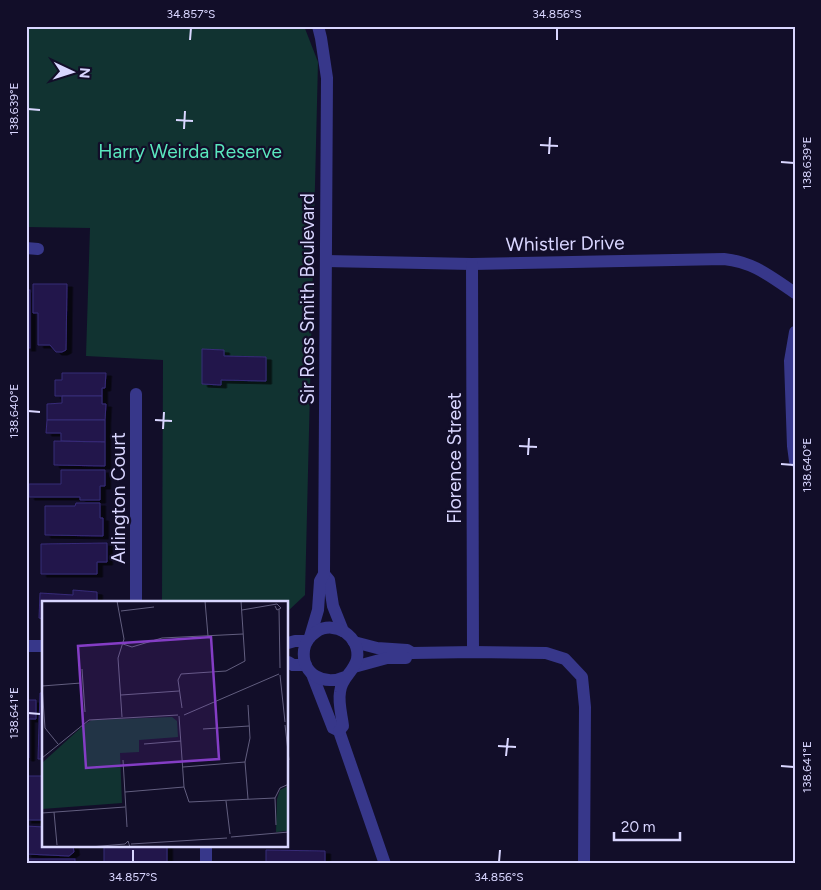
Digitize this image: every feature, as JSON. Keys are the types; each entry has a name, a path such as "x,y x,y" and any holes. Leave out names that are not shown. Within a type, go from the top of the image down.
{"street":[{"name":"Sir Ross Smith Boulevard","path":"309,639 318,610 320,581 324,574 327,78 318,26"},
{"name":"Whistler Drive","path":"326,261 472,264 724,259 739,261 758,268 795,293"},
{"name":"Florence Street","path":"472,264 473,652"},
{"path":"795,332 790,361 795,461"},
{"name":"Arlington Court","path":"136,394 136,601"},
{"name":"Sir Ross Smith Boulevard","path":"324,574 329,580 333,606 343,630"},
{"path":"339,732 343,726 340,692 345,677 354,667 357,654 354,642 343,630 325,628 317,631 309,639 304,649 309,669 333,728 339,732 385,864"},
{"path":"289,643 309,639"},
{"path":"354,642 382,649 407,650 412,654 473,652 546,654 565,659 582,678 585,707 584,864"},
{"path":"26,646 42,646"},
{"path":"354,667 387,658 408,658 412,654"},
{"path":"289,663 309,669 324,680 338,680 345,677"},
{"path":"206,848 206,864"}],"green space":[{"name":"Harry Weirda Reserve","path":"26,26 304,26 318,62 305,595 289,610 289,601 162,601 163,360 86,356 90,228 26,227"}],"building":[{"path":"33,284 67,284 66,350 62,352 56,352 50,345 38,345 38,313 33,313"},
{"path":"26,290 30,290 30,348 26,348"},
{"path":"202,349 224,350 224,356 266,357 266,381 221,380 221,385 202,384"},
{"path":"62,373 106,373 105,388 102,388 102,396 55,396 55,380 62,380"},
{"path":"62,396 102,396 102,404 106,404 105,420 47,420 47,404 62,403"},
{"path":"47,420 105,420 105,442 61,441 61,433 46,433"},
{"path":"54,441 105,442 105,466 54,465"},
{"path":"61,470 105,470 105,486 100,486 100,500 80,500 80,497 29,497 29,484 61,484"},
{"path":"76,503 100,503 100,518 103,518 103,536 45,535 45,506 75,506"},
{"path":"107,543 107,562 97,562 97,574 41,574 41,544"},
{"path":"73,590 97,592 97,601 42,601 42,619 39,618 40,593 73,595"},
{"path":"40,693 42,693 42,759 38,759"},
{"path":"26,700 36,700 36,719 29,719 29,758 26,758"},
{"path":"26,776 42,776 42,820 26,820"},
{"path":"26,826 42,827 42,848 73,848 74,852 69,856 26,854"},
{"path":"104,848 167,848 167,864 104,864"},
{"path":"266,850 325,851 325,864 266,864"},
{"path":"26,859 75,859 75,864 26,864"}]}
